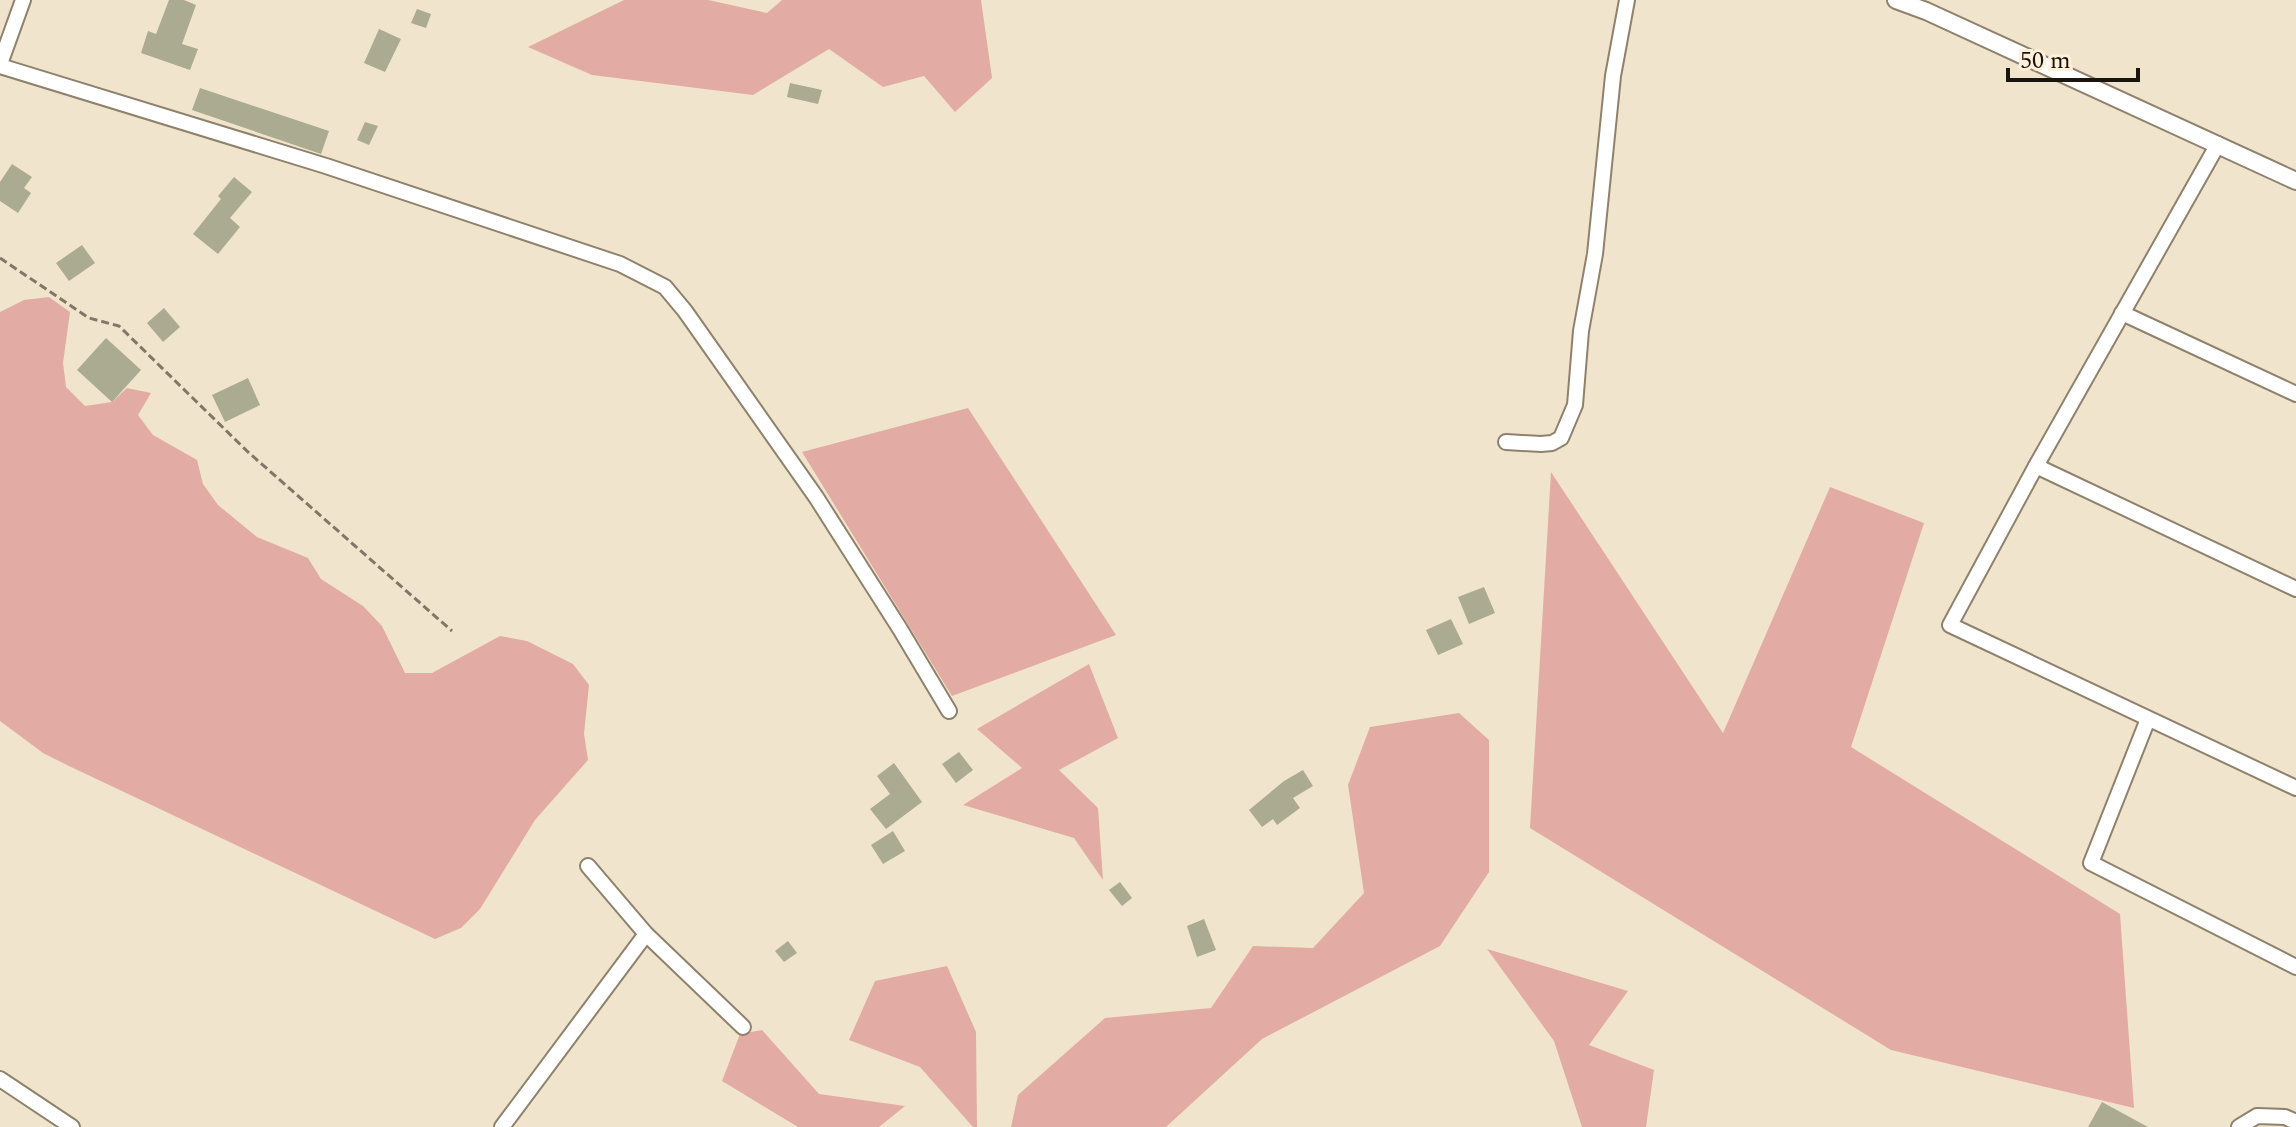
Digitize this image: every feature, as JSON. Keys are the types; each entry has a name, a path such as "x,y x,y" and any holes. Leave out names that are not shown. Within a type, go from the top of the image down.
{"street":[{"path":"23,0 0,65 445,205 620,264 665,287 816,497 949,711"},
{"path":"1506,442 1552,443 1561,438 1575,405 1581,331 1595,254 1613,76 1627,0"},
{"path":"1896,0 2296,181"},
{"path":"2218,144 1950,625 2296,788"},
{"path":"2122,313 2296,394"},
{"path":"2036,466 2296,589"},
{"path":"2148,719 2091,863 2296,967"},
{"path":"588,866 646,934 743,1027"},
{"path":"502,1127 646,934"},
{"path":"0,1079 72,1127"},
{"path":"2239,1127 2257,1116 2285,1117 2296,1122"}],"path":[{"path":"0,258 89,318 119,326 248,452 452,631"}],"shaded area":[{"path":"624,0 708,0 767,13 782,0 981,0 992,78 955,112 924,76 883,87 829,49 753,95 592,75 528,47"},
{"path":"49,297 70,312 63,363 66,387 85,406 112,402 127,388 151,393 138,415 153,435 197,460 203,484 218,505 257,537 308,558 321,579 363,606 382,626 405,673 432,673 500,636 527,641 573,664 589,685 584,734 588,760 535,820 480,909 461,928 435,939 43,753 0,721 0,312 24,300"},
{"path":"968,408 1116,635 952,696 802,452"},
{"path":"1551,472 1723,733 1830,487 1924,523 1851,747 2120,914 2134,1108 1891,1050 1530,828"},
{"path":"1089,664 1118,738 1059,770 1098,808 1103,880 1074,838 963,805 1022,768 977,729"},
{"path":"1459,713 1489,740 1489,872 1440,946 1262,1039 1166,1127 1011,1127 1018,1095 1105,1018 1211,1008 1253,946 1313,948 1364,893 1348,785 1370,727"},
{"path":"1487,949 1628,991 1589,1045 1654,1070 1646,1127 1582,1127 1554,1041"},
{"path":"947,966 976,1032 977,1127 973,1127 920,1067 849,1040 875,981"},
{"path":"762,1030 819,1094 905,1106 879,1127 798,1127 722,1081 740,1034"}],"building":[{"path":"169,0 184,0 196,5 182,44 198,49 190,70 141,53 148,31 156,34"},
{"path":"417,9 431,14 426,28 411,23"},
{"path":"379,29 401,39 385,72 364,63"},
{"path":"790,83 822,90 818,104 787,97"},
{"path":"200,88 329,131 321,154 192,110"},
{"path":"365,122 378,126 369,145 357,140"},
{"path":"12,164 32,177 24,188 31,193 18,213 0,201 0,182"},
{"path":"234,177 252,192 230,218 240,227 218,254 193,234"},
{"path":"82,245 95,263 69,281 56,263"},
{"path":"164,308 180,327 163,342 147,323"},
{"path":"106,338 141,370 112,402 77,370"},
{"path":"248,378 260,405 225,422 212,395"},
{"path":"1484,587 1495,613 1469,624 1458,597"},
{"path":"1451,619 1463,644 1438,655 1426,630"},
{"path":"959,752 973,770 956,783 942,764"},
{"path":"894,763 922,802 886,829 870,809 890,794 877,776"},
{"path":"1303,770 1313,786 1293,798 1300,808 1277,825 1273,819 1262,827 1249,810 1284,781"},
{"path":"893,831 905,851 883,864 871,845"},
{"path":"1120,882 1132,898 1122,906 1109,890"},
{"path":"1204,919 1216,950 1197,957 1187,926"},
{"path":"788,941 797,953 784,962 775,951"},
{"path":"2102,1102 2148,1127 2088,1127"}]}
